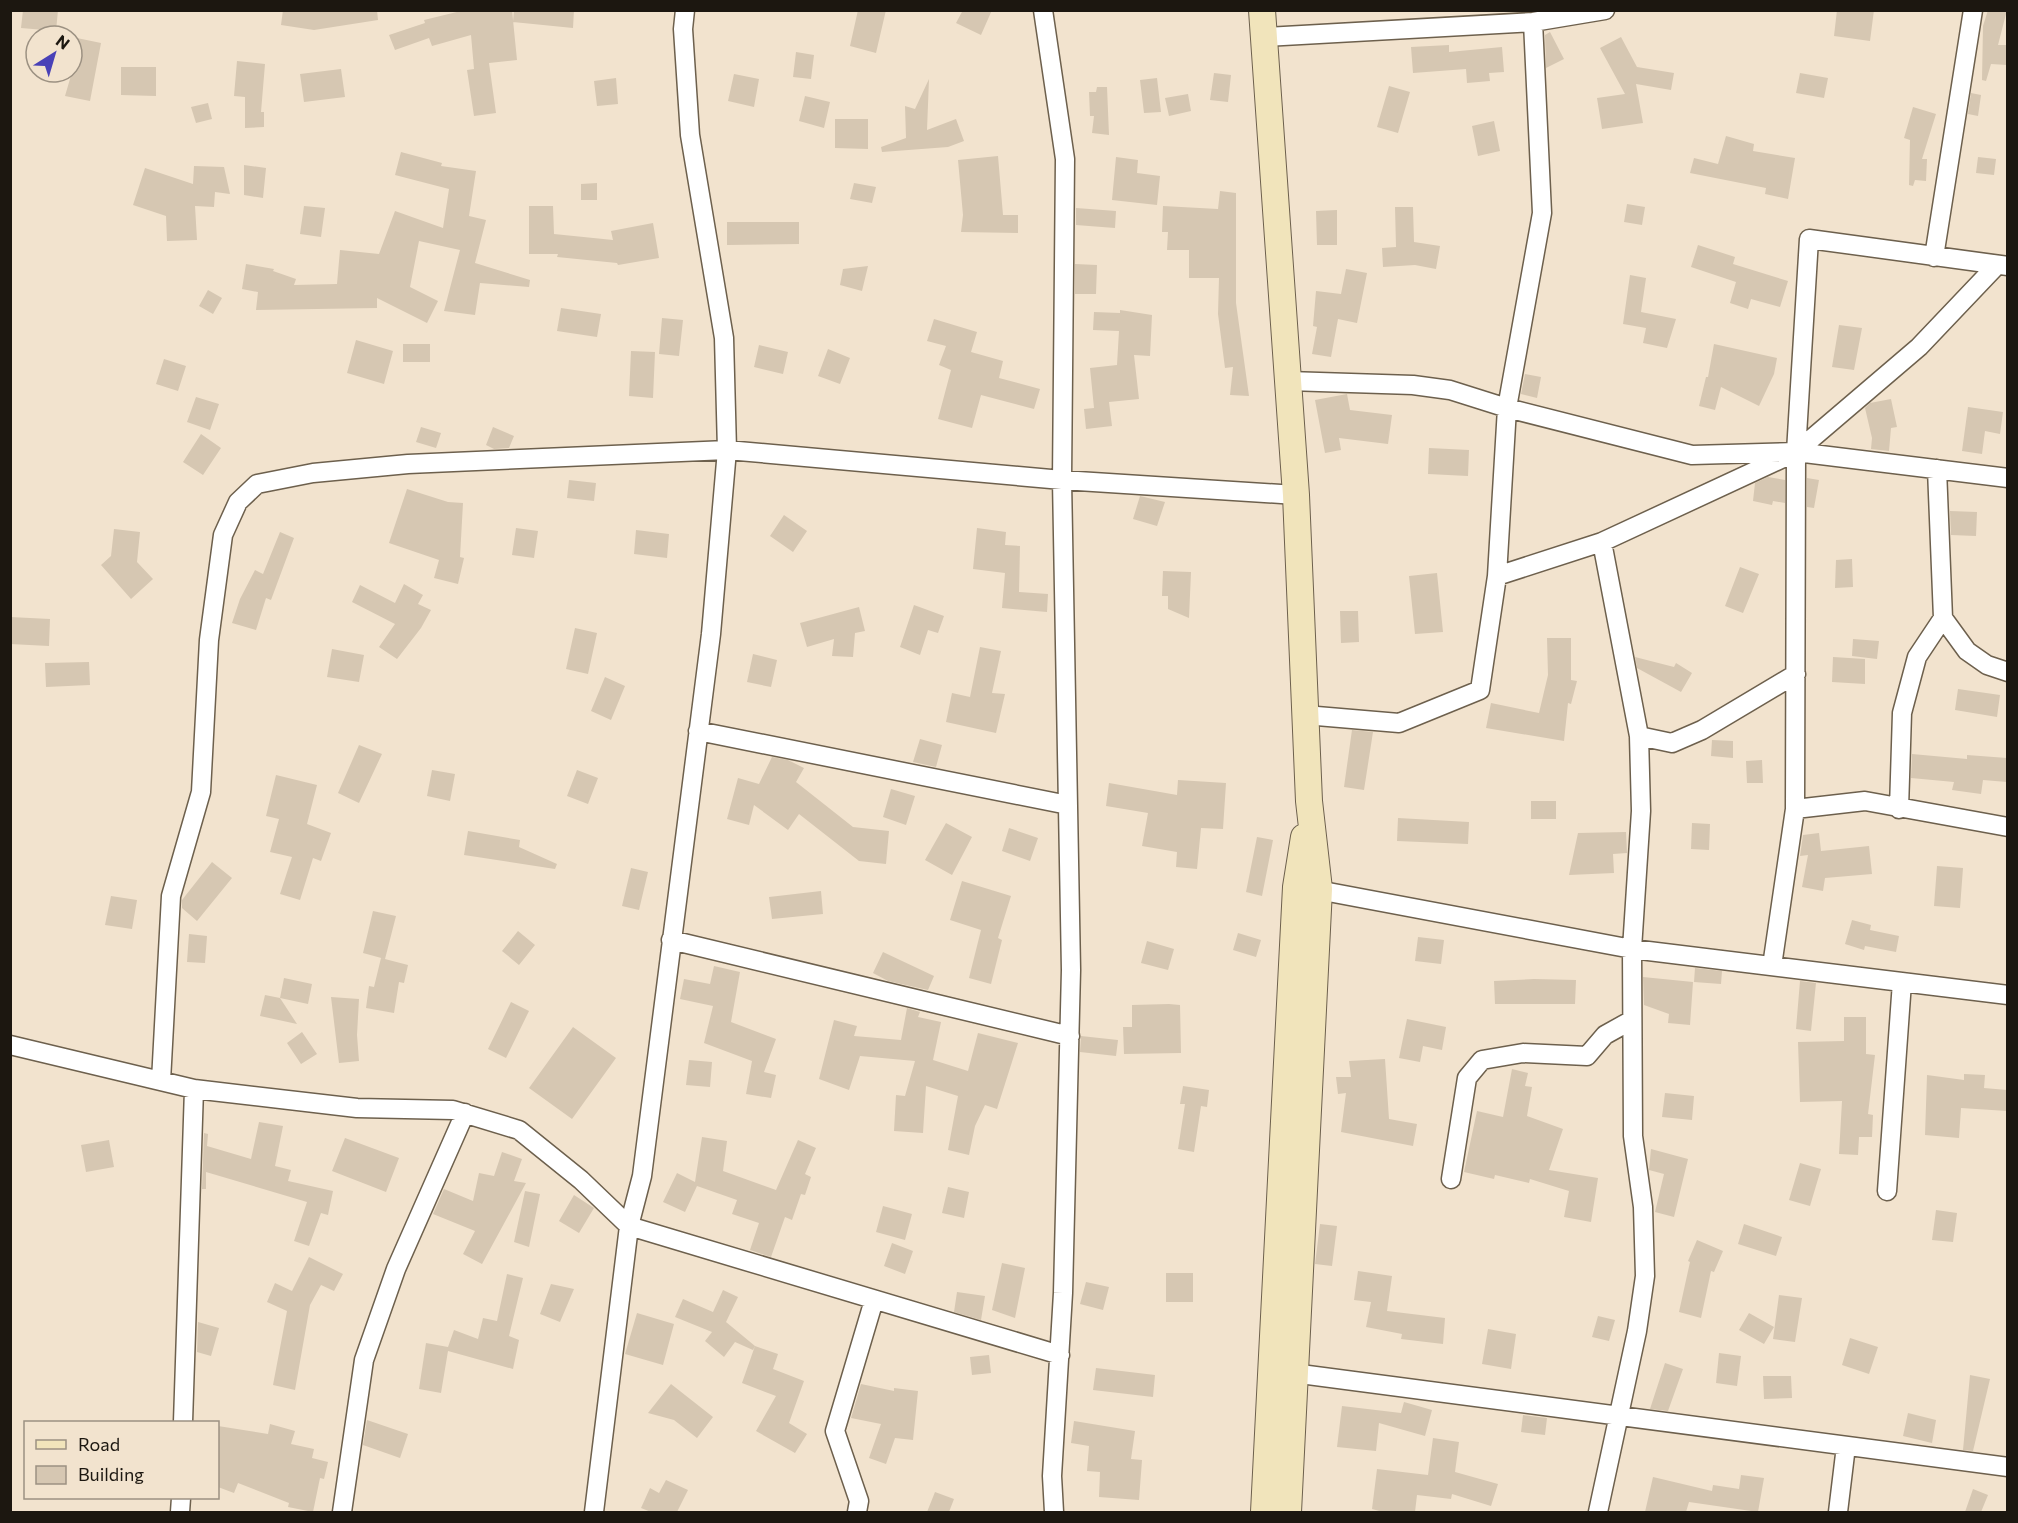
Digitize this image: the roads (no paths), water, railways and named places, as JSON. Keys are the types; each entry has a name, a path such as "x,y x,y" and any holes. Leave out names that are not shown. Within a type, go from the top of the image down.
{"main road":[{"path":"1262,10 1296,495 1309,801 1307,888 1283,1372 1288,1512"},
{"path":"1264,1512 1283,1372"}],"street":[{"path":"594,1512 629,1226 642,1176 711,634 727,450 724,338 690,135 683,29 685,10"},
{"path":"1043,10 1065,159 1062,480 1070,1036 1060,1355 1052,1476 1054,1512"},
{"path":"1264,37 1533,22 1605,10"},
{"path":"1934,256 1973,10"},
{"path":"1305,715 1399,723 1480,690 1497,576 1507,408 1542,213 1533,22"},
{"path":"1772,966 1795,809 1796,452 1809,239 2002,266"},
{"path":"1497,576 1602,542 1796,452 1919,347 2002,266"},
{"path":"1288,381 1413,385 1450,390 1507,408 1692,455 1796,452 2007,478"},
{"path":"161,1081 171,896 201,792 209,640 223,535 238,502 256,484 314,473 408,464 727,450 1062,480 1296,495"},
{"path":"1937,469 1943,618 1967,651 1987,665 2007,672"},
{"path":"1599,1512 1637,1331 1645,1276 1643,1207 1633,1136 1632,949 1641,811 1639,736 1602,542"},
{"path":"1899,809 1902,713 1917,657 1943,618"},
{"path":"1639,736 1672,743 1702,730 1796,674"},
{"path":"698,732 1068,805"},
{"path":"1795,809 1865,801 2007,827"},
{"path":"1307,888 1632,949 2007,995"},
{"path":"671,940 1070,1036"},
{"path":"1887,1191 1902,982"},
{"path":"1451,1179 1467,1078 1482,1060 1522,1053 1587,1056 1605,1035 1632,1020"},
{"path":"10,1045 194,1089 357,1108 453,1110 465,1113 519,1130 581,1180 629,1226 1060,1355"},
{"path":"183,1421 194,1089"},
{"path":"342,1512 364,1360 396,1269 465,1113"},
{"path":"857,1512 859,1501 835,1431 874,1300"},
{"path":"1283,1372 2007,1467"},
{"path":"1838,1512 1846,1446"}]}
